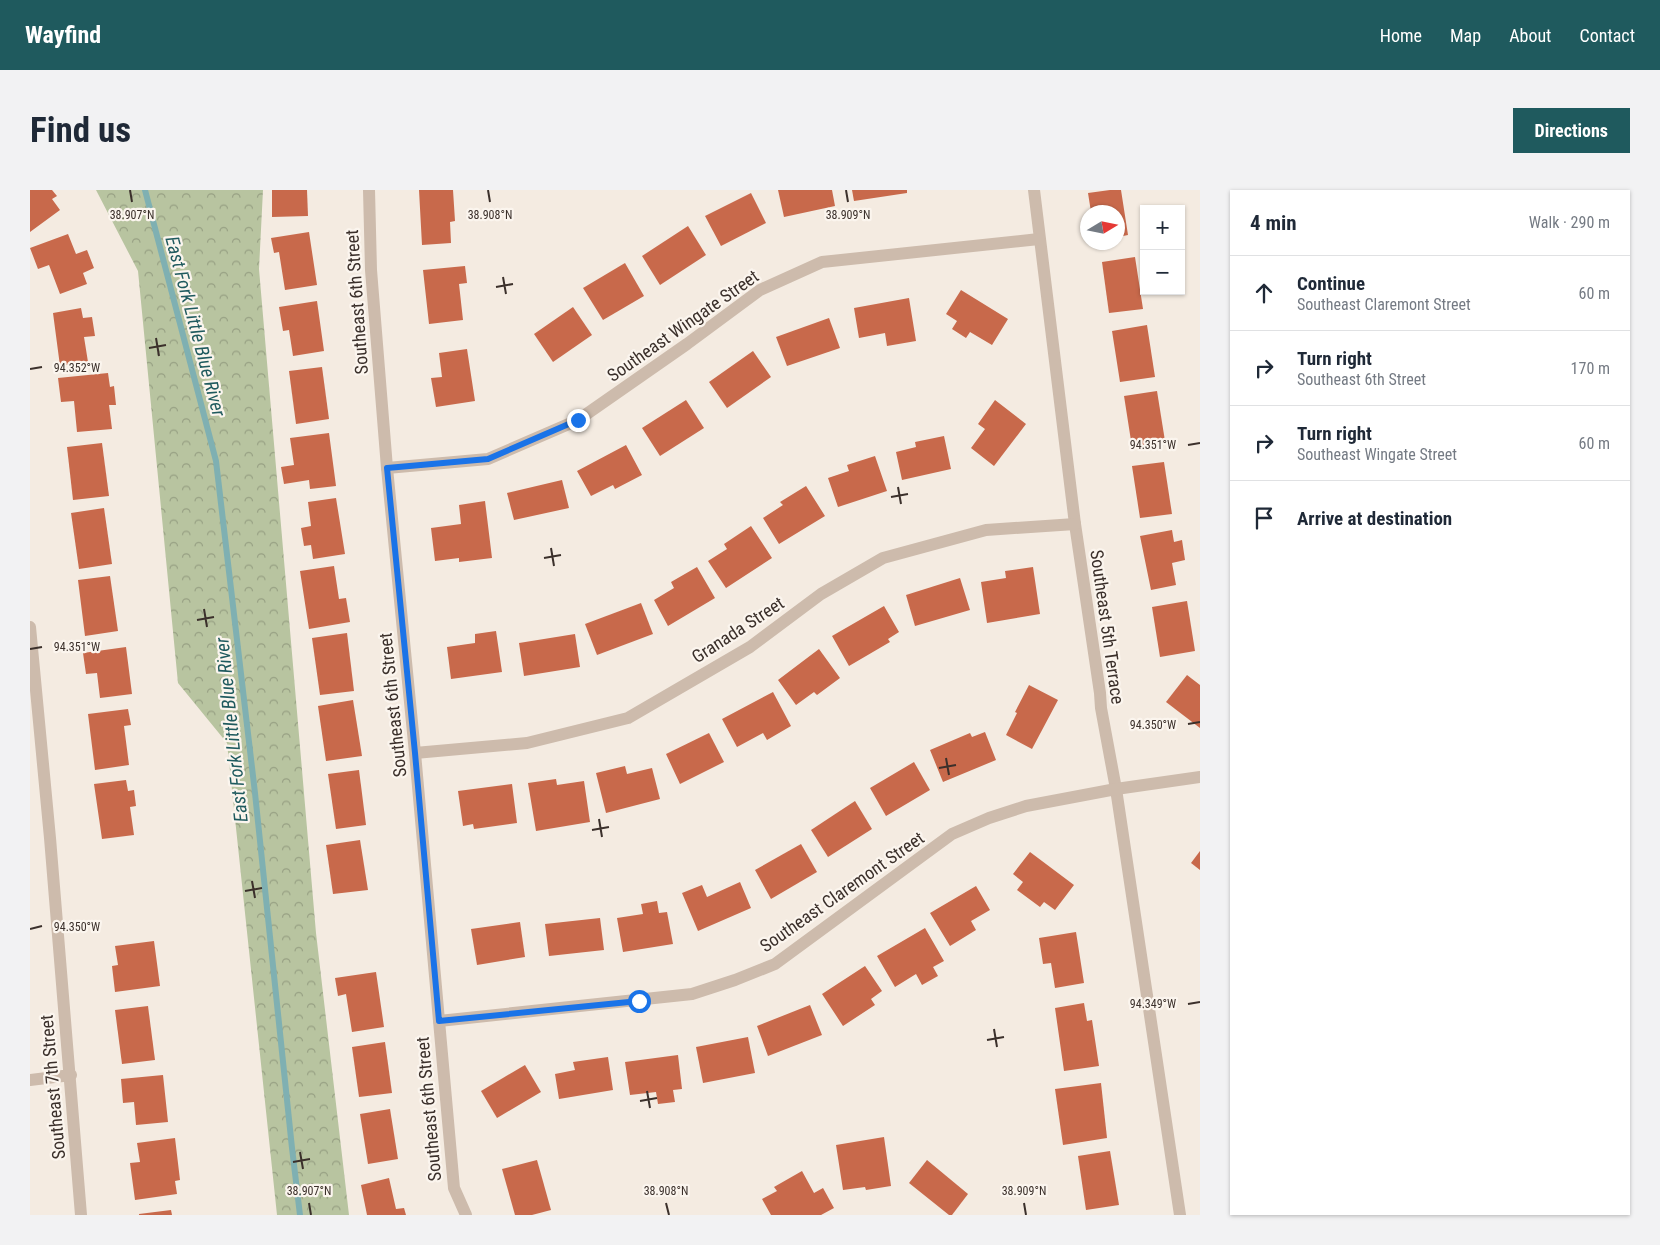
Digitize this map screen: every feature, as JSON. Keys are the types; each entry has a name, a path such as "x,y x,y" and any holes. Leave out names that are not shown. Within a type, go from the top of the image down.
{"street":[{"name":"Southeast 6th Street","path":"369,190 371,270 387,468 454,1188 466,1215"},
{"name":"Southeast 5th Terrace","path":"1034,190 1074,524 1100,708 1116,789 1180,1215"},
{"name":"Southeast Wingate Street","path":"387,468 488,459 578,420 687,344 760,290 822,262 1039,239"},
{"name":"Granada Street","path":"415,753 527,743 628,718 750,647 821,594 883,558 986,530 1074,524"},
{"name":"Southeast 7th Street","path":"30,627 47,803 60,973 71,1075 81,1215"},
{"name":"Southeast Claremont Street","path":"439,1021 692,994 775,964 952,834 989,818 1026,806 1116,789 1200,777"},
{"path":"30,1080 71,1075"}],"green space":[{"path":"96,190 263,190 259,269 316,933 349,1215 277,1215 227,743 178,683 138,271"}],"building":[{"path":"30,190 52,190 57,196 52,199 60,210 30,232"},
{"path":"272,190 307,190 308,216 272,217"},
{"path":"419,190 453,190 455,221 450,222 451,243 422,245"},
{"path":"778,190 832,190 835,206 784,217"},
{"path":"852,190 907,190 907,193 854,201"},
{"path":"1121,190 1123,205 1090,205 1088,193"},
{"path":"751,193 766,223 721,246 705,216"},
{"path":"1125,216 1128,235 1125,236"},
{"path":"688,226 706,255 660,285 642,256"},
{"path":"309,232 317,285 285,290 279,252 274,253 271,238"},
{"path":"68,234 76,254 87,250 94,268 83,273 87,284 60,294 49,265 38,269 30,248"},
{"path":"1135,257 1143,309 1109,313 1102,262"},
{"path":"625,263 644,296 603,320 583,288"},
{"path":"465,266 467,283 459,284 463,320 429,324 423,270"},
{"path":"961,290 1008,319 992,345 970,332 966,338 952,329 957,321 946,314"},
{"path":"909,298 916,341 887,346 885,333 859,338 854,308"},
{"path":"317,301 324,351 293,356 289,330 283,331 279,307"},
{"path":"573,307 592,335 553,362 534,334"},
{"path":"81,308 83,318 92,317 95,336 84,337 88,362 60,366 53,313"},
{"path":"829,318 840,348 787,366 776,337"},
{"path":"1147,325 1155,377 1120,382 1112,331"},
{"path":"467,349 475,401 436,407 431,378 442,377 439,353"},
{"path":"753,351 771,377 727,408 709,382"},
{"path":"322,367 329,419 296,424 289,371"},
{"path":"108,373 110,387 114,386 116,405 109,405 112,429 77,432 74,401 61,402 58,378"},
{"path":"1157,391 1165,441 1132,447 1124,396"},
{"path":"686,400 704,428 660,456 642,428"},
{"path":"995,400 1026,424 994,466 971,448 985,429 978,424"},
{"path":"329,433 336,486 310,489 309,480 284,484 281,467 294,465 290,438"},
{"path":"944,436 951,469 902,480 896,452 916,447 915,442"},
{"path":"102,443 109,496 73,500 67,447"},
{"path":"626,445 642,475 615,489 613,485 591,496 577,471"},
{"path":"875,456 887,491 838,507 828,478 849,471 847,465"},
{"path":"1164,462 1172,514 1140,518 1132,466"},
{"path":"562,480 569,508 514,520 507,493"},
{"path":"806,486 825,516 779,544 763,518 783,505 780,502"},
{"path":"336,498 345,554 313,559 311,545 304,546 301,528 311,526 308,502"},
{"path":"485,501 492,558 459,562 459,558 435,561 431,528 461,524 459,505"},
{"path":"104,508 112,564 79,569 71,513"},
{"path":"751,526 772,558 726,588 708,561 727,549 724,544"},
{"path":"1172,530 1174,542 1182,540 1185,560 1172,563 1176,585 1151,590 1140,536"},
{"path":"334,566 339,599 346,598 350,622 309,629 300,571"},
{"path":"697,567 715,598 668,626 654,600 674,588 671,582"},
{"path":"1033,567 1040,614 987,623 981,582 1006,578 1005,571"},
{"path":"110,576 118,631 85,636 78,580"},
{"path":"960,578 970,610 915,626 906,595"},
{"path":"1187,601 1195,651 1160,657 1152,607"},
{"path":"641,603 653,634 597,655 585,624"},
{"path":"884,606 899,632 888,639 890,642 849,666 832,636"},
{"path":"496,631 502,672 451,679 447,647 475,643 475,634"},
{"path":"347,633 354,691 320,695 312,638"},
{"path":"575,634 580,667 524,676 519,643"},
{"path":"126,647 132,694 100,698 97,673 86,674 83,653"},
{"path":"819,649 840,678 817,695 814,692 796,705 778,680"},
{"path":"1187,675 1200,685 1200,728 1166,702"},
{"path":"1029,685 1058,700 1032,749 1006,735"},
{"path":"773,692 791,726 767,740 763,733 737,747 722,719"},
{"path":"353,700 362,756 326,761 318,706"},
{"path":"128,709 131,725 124,726 129,765 95,770 88,714"},
{"path":"985,732 996,760 943,782 930,750 970,733 972,737"},
{"path":"709,733 724,762 680,784 666,754"},
{"path":"914,762 930,790 886,816 870,788"},
{"path":"625,766 627,774 652,768 660,799 606,813 596,773"},
{"path":"359,770 366,825 336,829 328,774"},
{"path":"556,779 557,785 584,781 590,822 536,831 528,783"},
{"path":"126,780 128,791 134,790 136,806 130,807 134,835 102,839 94,784"},
{"path":"512,784 517,823 474,829 473,824 463,826 458,791"},
{"path":"855,801 872,829 828,857 811,830"},
{"path":"360,840 368,890 333,894 326,845"},
{"path":"801,844 817,872 771,899 755,870"},
{"path":"1200,851 1200,870 1191,863"},
{"path":"1030,852 1074,885 1055,910 1044,902 1040,907 1017,890 1023,882 1013,874"},
{"path":"740,882 751,908 698,931 682,893 702,885 707,897"},
{"path":"976,886 990,910 971,921 976,930 950,946 930,913"},
{"path":"657,901 659,913 667,912 673,944 623,952 617,918 643,914 641,904"},
{"path":"600,918 604,950 549,956 545,924"},
{"path":"520,922 525,957 477,965 471,929"},
{"path":"925,928 944,961 933,967 938,976 922,985 916,974 895,987 877,956"},
{"path":"1076,932 1084,983 1055,988 1051,963 1043,964 1039,938"},
{"path":"154,941 160,986 115,992 112,966 118,965 115,946"},
{"path":"865,966 882,991 871,999 875,1005 843,1026 822,994"},
{"path":"376,972 384,1027 352,1032 346,994 338,996 335,978"},
{"path":"1084,1003 1087,1021 1092,1020 1099,1066 1064,1071 1055,1008"},
{"path":"810,1005 822,1035 768,1056 757,1026"},
{"path":"148,1006 155,1060 122,1064 115,1010"},
{"path":"748,1037 755,1073 703,1083 696,1047"},
{"path":"385,1042 392,1093 359,1097 352,1047"},
{"path":"678,1055 682,1089 673,1090 675,1102 658,1104 656,1092 630,1095 625,1062"},
{"path":"608,1057 613,1090 559,1099 555,1074 575,1070 573,1062"},
{"path":"525,1065 541,1092 497,1118 481,1091"},
{"path":"163,1075 168,1122 136,1125 134,1102 123,1103 121,1079"},
{"path":"1101,1083 1107,1138 1063,1145 1055,1089"},
{"path":"390,1109 398,1159 368,1164 360,1114"},
{"path":"884,1137 891,1186 866,1190 865,1187 843,1190 836,1145"},
{"path":"175,1138 180,1180 175,1181 177,1194 135,1200 130,1163 140,1162 137,1143"},
{"path":"1110,1151 1119,1205 1086,1210 1078,1156"},
{"path":"537,1160 551,1210 532,1215 515,1215 502,1169"},
{"path":"927,1160 968,1194 952,1215 949,1215 909,1183"},
{"path":"802,1171 814,1193 823,1188 834,1208 821,1215 771,1215 762,1199 777,1191 774,1187"},
{"path":"389,1178 396,1209 404,1208 406,1215 367,1215 361,1185"},
{"path":"171,1210 172,1215 139,1215 139,1214"}],"waterway":[{"name":"East Fork Little Blue River","path":"145,190 216,461 255,793 300,1215"}],"route":[{"path":"578,420 488,459 387,468 439,1021 639,1001"}]}
